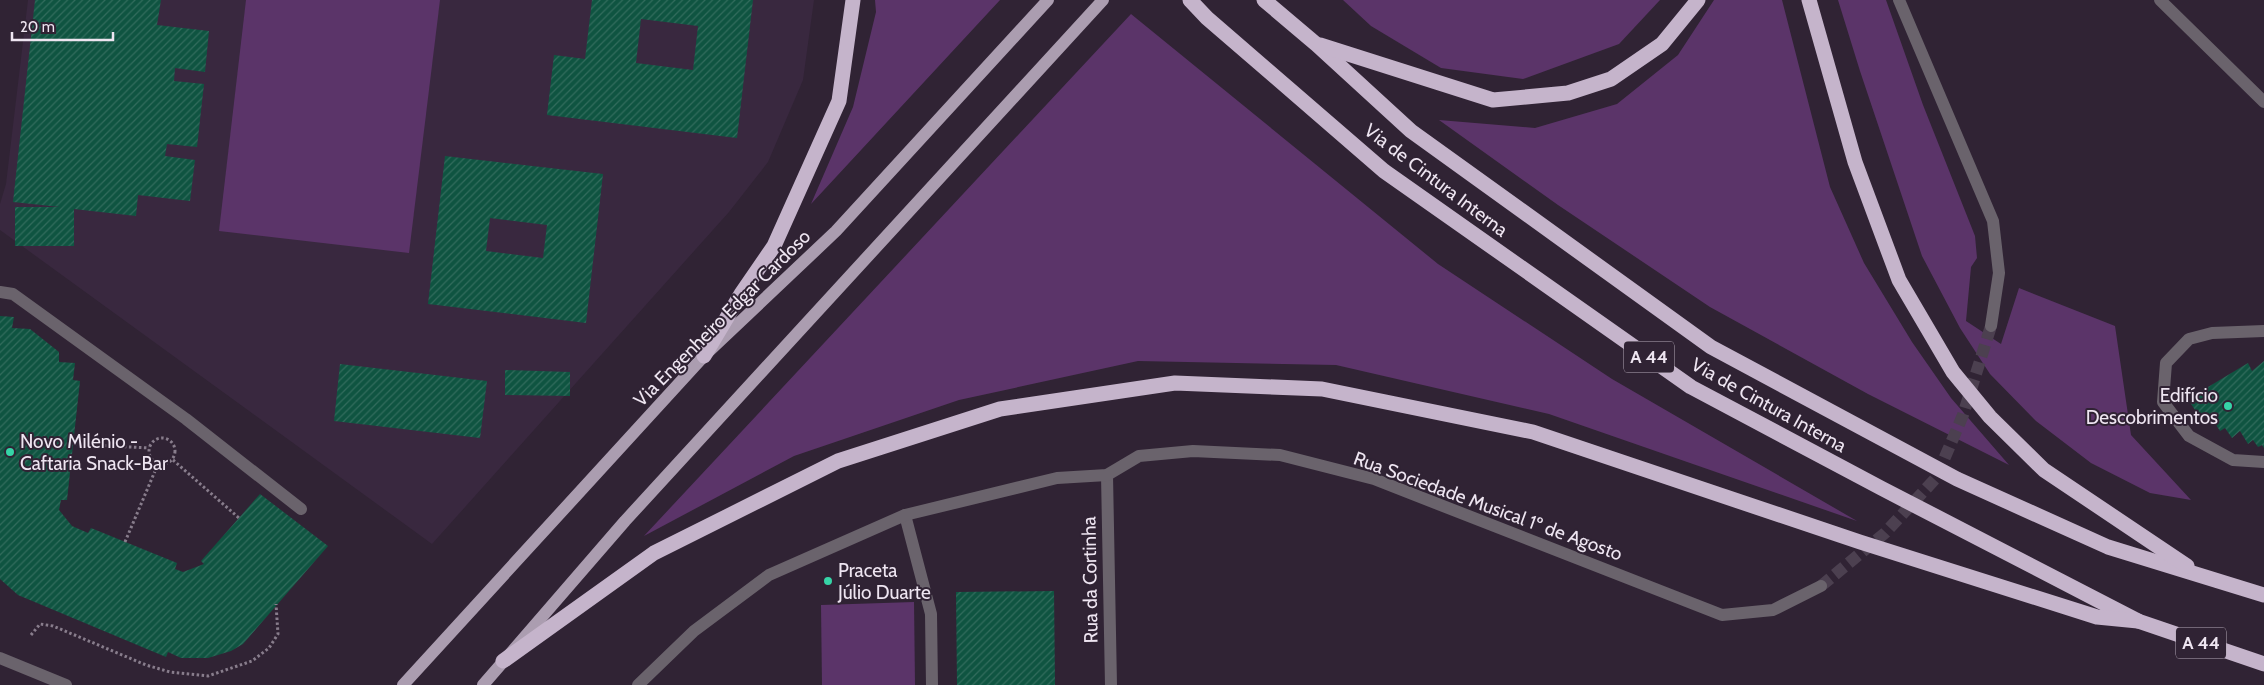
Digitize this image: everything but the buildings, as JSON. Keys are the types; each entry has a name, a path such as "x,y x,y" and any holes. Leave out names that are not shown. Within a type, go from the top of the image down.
{"highway":[{"path":"704,356 741,294 774,246 839,101 853,0"},
{"name":"Via de Cintura Interna","path":"1190,0 1208,18 1384,170 1691,387 1872,484 2138,621 2264,664"},
{"name":"Via de Cintura Interna","path":"1264,0 1316,44 1411,131 1711,347 1956,479 2108,547 2264,595"},
{"path":"1316,44 1493,100 1568,93 1611,79 1662,44 1698,0"},
{"path":"1809,0 1856,162 1899,280 1953,372 1990,417 2044,470 2201,575"},
{"path":"504,662 654,553 838,461 1000,409 1175,383 1322,389 1533,432 1860,542 2087,614 2138,621"}],"main road":[{"name":"Via Engenheiro Edgar Cardoso","path":"404,685 704,356 836,231 1048,0"},
{"path":"483,685 625,521 1103,0"}],"street":[{"path":"1899,0 1993,221 1998,273 1991,326"},
{"path":"2160,0 2264,102"},
{"path":"0,292 13,294 186,419 301,509"},
{"path":"2264,331 2212,333 2189,339 2166,363 2163,402 2189,436 2234,460 2264,462"},
{"name":"Rua Sociedade Musical 1º de Agosto","path":"1107,475 1139,456 1193,450 1280,455 1374,479 1722,615 1773,610 1821,586"},
{"path":"638,685 694,631 769,575 905,514 1057,478 1107,475"},
{"name":"Rua da Cortinha","path":"1107,475 1111,685"},
{"path":"905,514 931,614 932,685"},
{"path":"0,658 66,685"}],"path":[{"path":"156,438 167,438 175,445 175,455 173,460 164,464 158,464 150,457 149,448 156,438"},
{"path":"74,444 149,448"},
{"path":"173,460 239,518"},
{"path":"125,542 158,464"},
{"path":"31,634 40,624 53,626 146,665 170,672 208,676 252,661 269,648 278,634 276,604"}],"shaded area":[{"path":"28,0 814,0 803,80 768,162 729,212 432,544 0,230 0,204 6,184"},
{"path":"246,0 440,0 409,253 219,231"},
{"path":"875,0 1000,0 811,204 853,107 876,12"},
{"path":"1343,0 1660,0 1619,44 1523,79 1441,68 1371,26"},
{"path":"1714,0 1782,0 1830,187 1864,263 1912,342 1951,398 2009,465 1868,394 1710,307 1558,205 1439,120 1535,128 1617,104 1678,55"},
{"path":"1838,0 1886,0 1923,105 1975,236 1977,258 1971,267 1966,321 2001,344 2019,288 2115,326 2131,435 2191,500 2150,493 2091,463 2036,421 1990,374 1960,328 1922,256"},
{"path":"1131,14 1438,264 1612,379 1857,521 1549,414 1336,365 1138,361 959,400 794,456 644,536"},
{"path":"914,602 915,685 822,685 821,605"}],"tunnel":[{"path":"1821,586 1885,533 1936,478 1963,415 1991,326"}],"place":[{"name":"Edifício Descobrimentos","path":"2228,406"},
{"name":"Novo Milénio - Caftaria Snack-Bar","path":"10,452"},
{"name":"Praceta Júlio Duarte","path":"828,581"}]}
